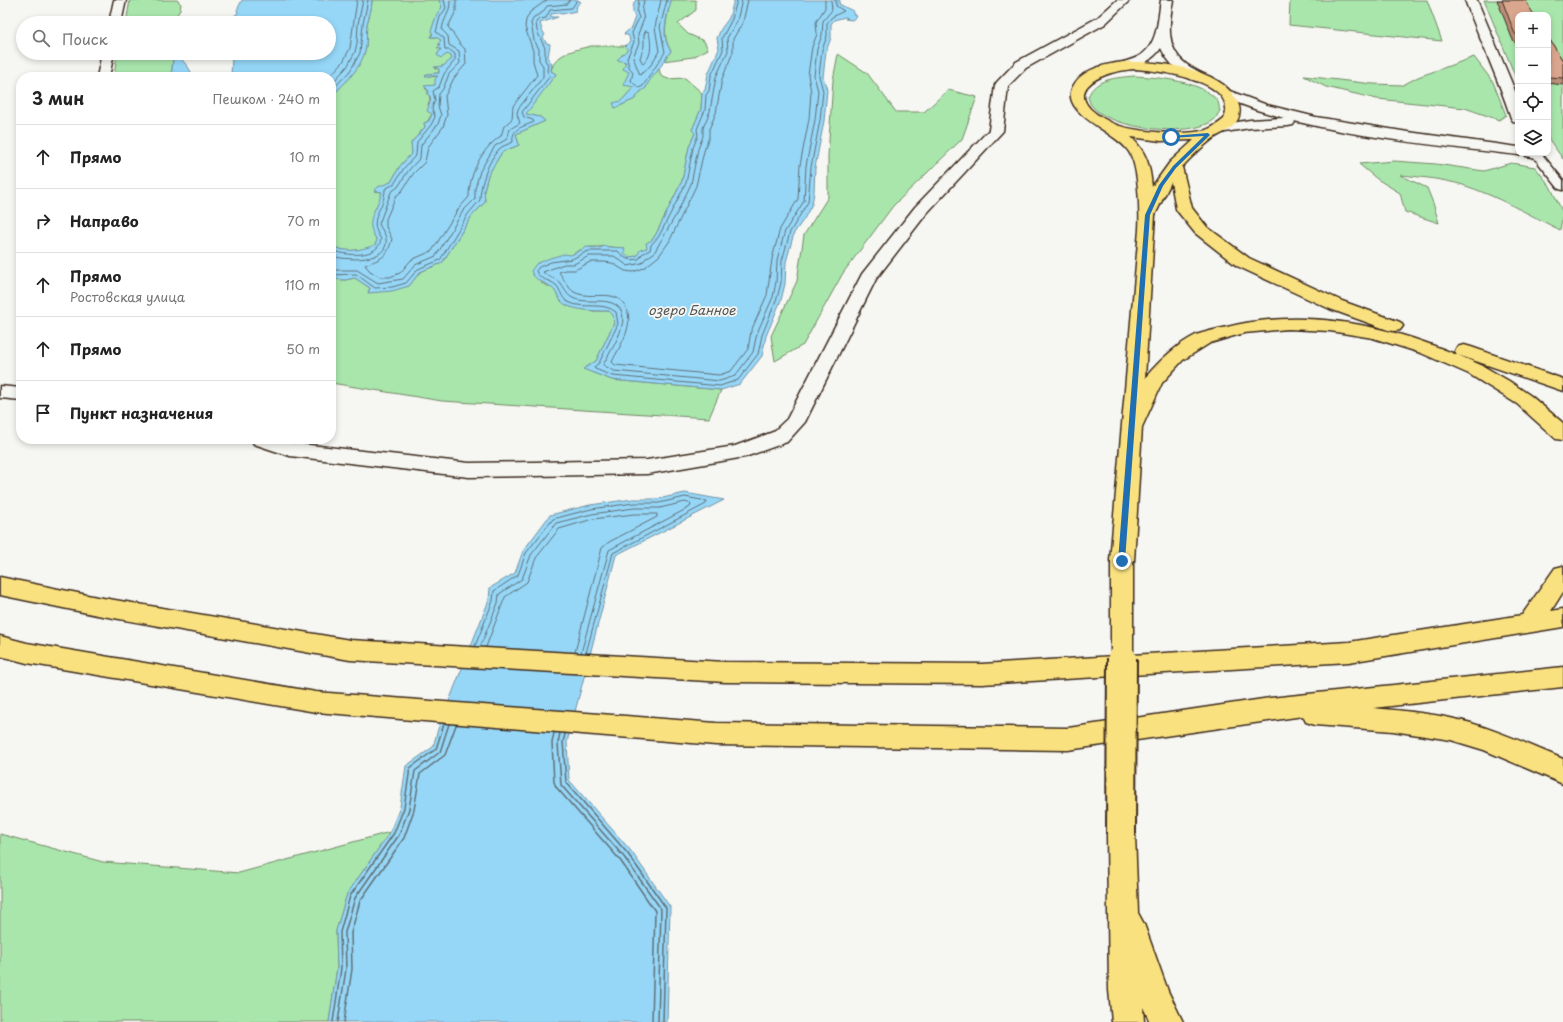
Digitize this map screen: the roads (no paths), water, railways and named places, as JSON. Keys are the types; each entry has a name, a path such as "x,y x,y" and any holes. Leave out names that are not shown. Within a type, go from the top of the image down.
{"main road":[{"path":"1128,1022 1125,990 1121,834 1122,561 1147,215 1143,170 1140,158 1134,147 1108,125 1092,116 1080,105 1077,96 1080,85 1090,75 1107,69 1125,66 1155,67 1178,71 1200,78 1217,86 1227,94 1232,103 1234,112 1229,122 1214,132 1175,167 1161,186 1147,215"},
{"path":"1108,125 1131,133 1150,136 1189,136 1214,132"},
{"path":"1175,167 1184,209 1201,230 1244,262 1336,305 1490,361 1563,385"},
{"path":"1132,427 1153,381 1176,356 1204,339 1243,328 1288,324 1330,326 1375,333 1428,349 1476,370 1502,385 1524,400 1563,434"},
{"path":"1530,623 1563,574"},
{"path":"0,586 96,606 350,650 725,672 982,674 1349,652 1563,618"},
{"path":"0,646 27,653 316,702 716,734 1068,739 1270,709 1563,677"},
{"path":"1270,709 1418,724 1469,734 1510,747 1563,772"},
{"path":"1122,906 1155,998 1166,1022"}],"street":[{"path":"117,16 120,0"},
{"path":"276,444 290,449 469,470 647,467 738,452 780,437 795,422 868,278 921,210 996,130 1002,85 1021,65 1101,21 1124,0"},
{"path":"1125,66 1148,57 1155,49 1162,28 1167,0"},
{"path":"1471,0 1489,46 1506,83 1515,109"},
{"path":"1162,28 1169,53 1183,68 1200,78"},
{"path":"104,72 107,60"},
{"path":"1227,94 1270,111 1311,122 1426,140 1515,151"},
{"path":"1214,132 1250,124 1279,121 1311,122"},
{"path":"0,392 16,394"}],"lane":[{"path":"1537,156 1563,187"}],"water":[{"path":"242,0 372,0 367,24 364,54 353,74 336,92 336,72 231,72 232,60 336,60 336,16 234,16 238,13 237,10"},
{"path":"439,0 578,0 581,2 577,5 576,11 562,14 551,14 551,17 558,17 540,23 545,35 543,37 546,43 550,44 548,58 552,64 551,71 556,74 526,114 540,117 545,121 516,134 519,145 502,152 488,175 484,190 485,202 471,217 442,263 420,272 409,286 392,291 368,293 370,288 355,278 345,280 336,279 336,248 342,250 359,250 375,245 377,240 371,227 371,222 382,192 374,191 378,187 391,182 400,166 412,153 411,143 425,127 424,123 429,121 432,114 427,111 431,100 430,96 427,94 429,91 424,86 435,85 435,79 438,76 425,76 427,74 439,73 439,69 434,67 443,66 452,59 448,54 441,58 437,55 441,49 437,48 440,46 438,44 441,40 436,37 430,37 433,34 431,31 437,14 442,7"},
{"path":"636,0 672,0 668,11 665,31 666,41 671,51 646,88 640,92 635,99 615,108 613,103 621,101 634,87 623,85 629,72 623,69 626,62 617,60 628,49 625,46 630,42 629,36 624,34 631,28 635,17 633,9"},
{"name":"озеро Банное","path":"734,0 840,0 839,4 853,11 853,14 857,16 852,20 845,19 848,18 845,17 834,20 831,24 831,38 826,51 823,77 827,90 824,121 815,168 812,204 794,233 786,262 785,284 781,300 766,336 762,356 740,384 721,390 612,380 583,369 596,361 614,323 613,315 609,311 584,310 570,307 561,301 553,289 537,279 531,271 536,264 550,258 564,254 571,255 587,247 599,248 605,246 625,248 624,254 630,257 637,256 640,250 647,248 646,243 652,240 656,234 682,181 689,147 695,133 692,130 701,109 702,93 705,90 708,74 719,49 717,38 721,29 729,18"},
{"path":"173,60 182,60 191,72 171,72"},
{"path":"685,493 724,500 616,555 567,742 569,780 631,851 670,907 667,1022 329,1022 337,968 336,931 347,894 390,832 400,807 406,766 433,747 438,729 489,600 490,588 515,573 523,551 550,515 590,505 633,499 658,499"}]}
